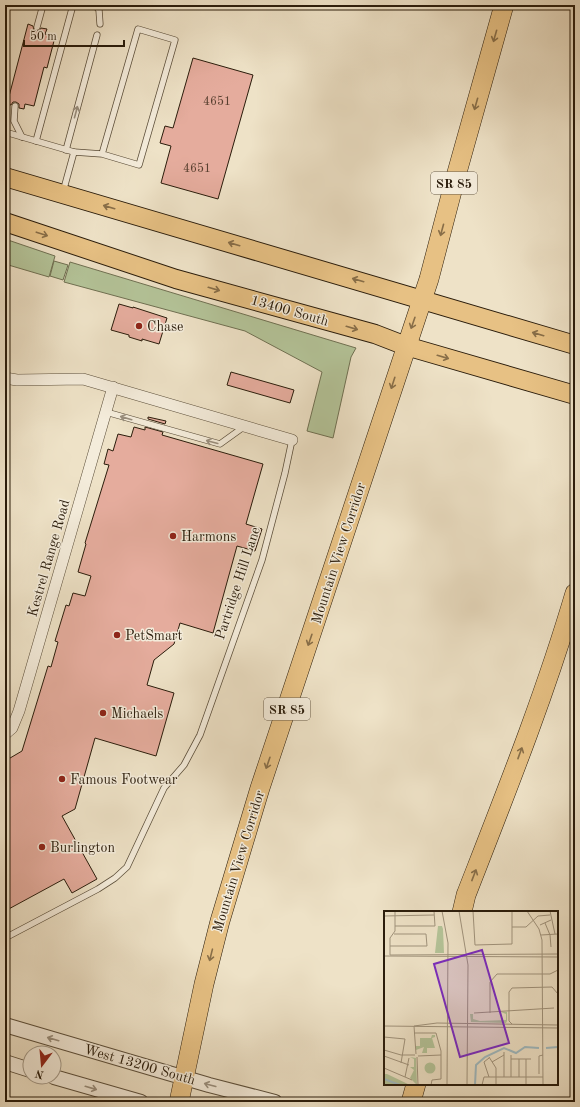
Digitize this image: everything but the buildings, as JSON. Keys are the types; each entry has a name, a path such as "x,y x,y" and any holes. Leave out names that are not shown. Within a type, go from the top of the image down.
{"highway":[{"name":"Mountain View Corridor","path":"179,1102 204,984 222,914 260,788 421,299 429,279 504,5"},
{"path":"462,911 466,895 540,700 564,631 575,593"},
{"path":"411,1102 416,1085"}],"main road":[{"path":"5,177 575,344"},
{"name":"13400 South","path":"5,222 176,278 375,334 406,346 575,395"}],"street":[{"name":"Partridge Hill Lane","path":"5,378 33,380 76,378 114,387 292,440"},
{"name":"Kestrel Range Road","path":"5,734 12,728 19,711 114,387"},
{"name":"West 13200 South","path":"5,1025 275,1102"},
{"path":"5,1062 22,1067"},
{"path":"62,1079 141,1102"}],"lane":[{"path":"37,27 43,5"},
{"path":"36,141 73,5"},
{"path":"95,5 99,10 100,24"},
{"path":"5,132 74,152 102,154 139,165 175,40 138,29 102,154"},
{"path":"66,150 97,35"},
{"path":"15,106 14,121 22,137"},
{"path":"63,194 74,152"},
{"path":"106,412 220,444 245,426"},
{"name":"Partridge Hill Lane","path":"5,938 98,889 115,878 127,867 164,788 184,765 200,735 262,560 285,473 292,440"}],"green space":[{"path":"5,239 55,256 49,277 5,264"},
{"path":"54,261 68,265 63,280 50,276"},
{"path":"70,262 356,348 351,357 333,438 307,431 322,372 245,331 64,282"}],"place":[{"name":"Chase","path":"139,326"},
{"name":"Harmons","path":"173,536"},
{"name":"PetSmart","path":"117,635"},
{"name":"Michaels","path":"103,713"},
{"name":"Famous Footwear","path":"62,779"},
{"name":"Burlington","path":"42,847"}]}
